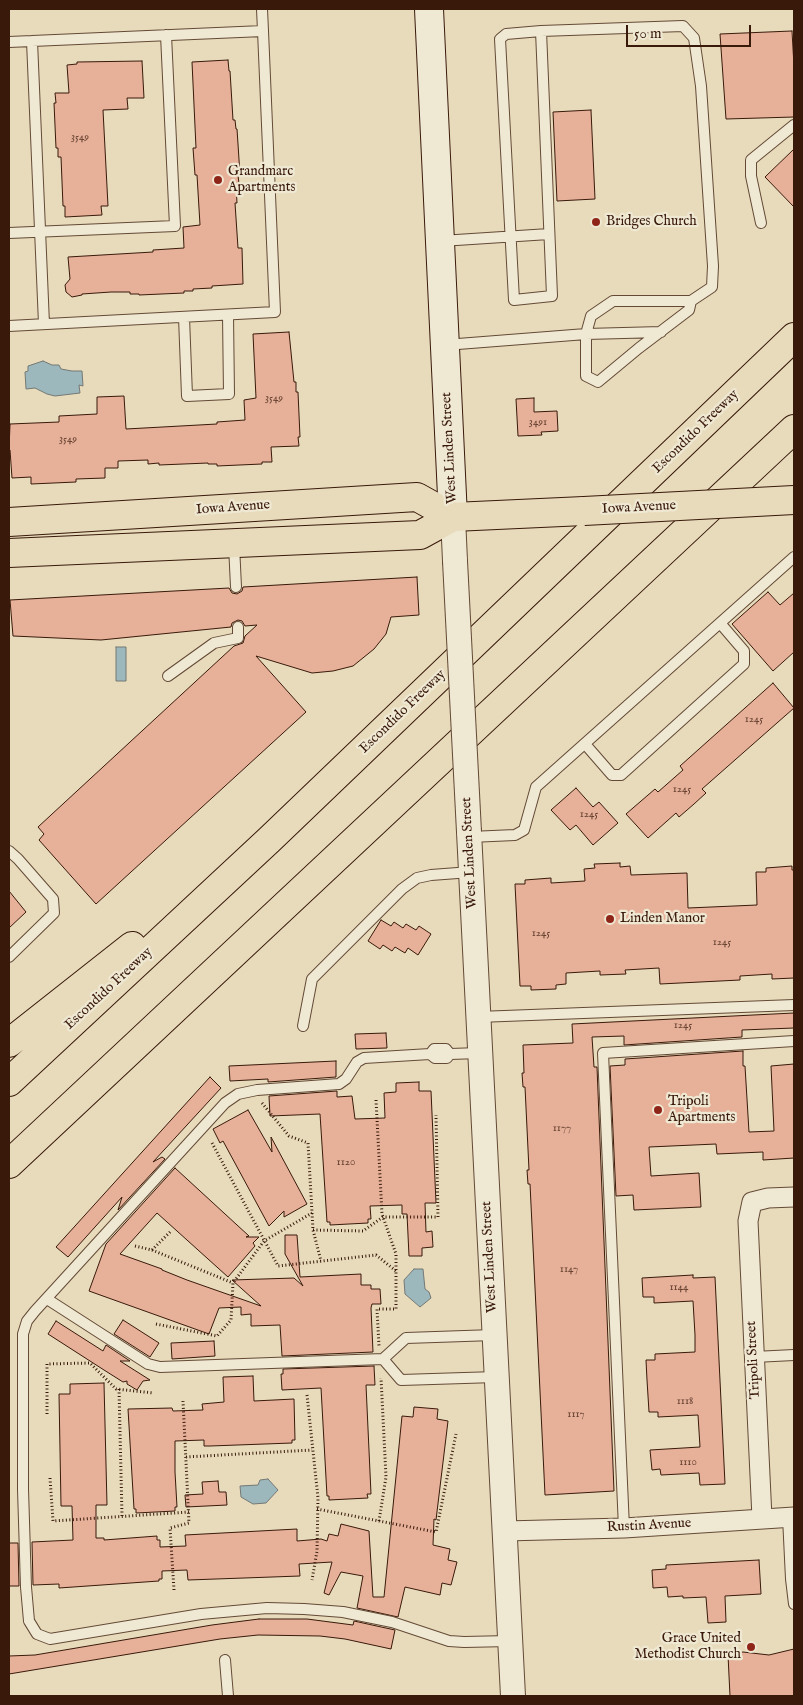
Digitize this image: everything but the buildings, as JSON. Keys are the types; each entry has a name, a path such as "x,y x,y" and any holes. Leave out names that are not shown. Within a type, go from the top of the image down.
{"main road":[{"name":"West Linden Street","path":"429,9 453,517"},
{"path":"764,366 794,332"},
{"name":"Escondido Freeway","path":"9,1082 269,840 794,337"},
{"path":"9,1164 794,429"},
{"name":"Iowa Avenue","path":"9,522 417,497 453,517"},
{"name":"Iowa Avenue","path":"9,554 420,535 453,517 794,500"},
{"path":"9,1043 269,840"},
{"path":"9,1183 77,1100"}],"street":[{"name":"West Linden Street","path":"453,517 513,1696"},
{"name":"Tripoli Street","path":"762,1518 748,1222 752,1202 768,1198 794,1196"},
{"name":"Rustin Avenue","path":"505,1531 624,1528 791,1517"}],"lane":[{"path":"9,326 275,312 262,9"},
{"path":"541,31 552,296 514,300 500,39 506,34 541,31 683,26 694,38 701,86 713,266 712,287 691,301 613,301 590,316 586,334 586,376 598,382 689,310 691,301"},
{"path":"9,42 263,31"},
{"path":"9,233 174,226 166,35"},
{"path":"32,41 44,324"},
{"path":"761,223 752,176 751,160 794,126"},
{"path":"440,241 549,234"},
{"path":"184,317 187,396 221,395 229,394 228,315"},
{"path":"445,345 586,334 661,332"},
{"path":"234,544 236,587"},
{"path":"469,835 516,835 524,830 536,787 794,557"},
{"path":"585,744 612,775 621,775 744,664 744,651 720,623"},
{"path":"168,676 214,643 238,638 238,626"},
{"path":"9,851 53,900 54,913 9,957"},
{"path":"303,1026 312,979 402,889 417,878 431,874 471,872"},
{"path":"478,1017 794,1005"},
{"path":"624,1528 604,1053 794,1041"},
{"path":"480,1053 450,1054 447,1058 435,1058 430,1054 364,1058 357,1062 346,1079 339,1084 257,1090 238,1094 225,1103 27,1321 23,1334 23,1489 26,1588 29,1620 36,1634 50,1639 201,1614 267,1608 343,1612 392,1622 449,1640 464,1642 510,1641"},
{"path":"47,1298 148,1364 160,1367 382,1364 401,1380 496,1377"},
{"path":"382,1364 406,1338 494,1335"},
{"path":"754,1357 794,1355"},
{"path":"791,1517 794,1604"},
{"path":"225,1660 228,1696"}],"path":[{"path":"376,1100 383,1217 396,1254 396,1309 377,1309 379,1349"},
{"path":"262,1103 289,1136 308,1143 313,1230 321,1261"},
{"path":"313,1230 363,1231 383,1217 438,1218 436,1116"},
{"path":"212,1142 278,1266 376,1255 396,1271"},
{"path":"156,1324 216,1336 231,1320 233,1284 264,1240 312,1213"},
{"path":"152,1250 171,1231"},
{"path":"135,1246 152,1250 233,1284"},
{"path":"47,1414 47,1364 90,1363 116,1389 154,1393"},
{"path":"379,1521 386,1477 382,1364"},
{"path":"119,1389 122,1516"},
{"path":"307,1395 318,1498 317,1551 312,1580"},
{"path":"174,1590 170,1528 189,1523 183,1401"},
{"path":"317,1509 436,1532 456,1434"},
{"path":"186,1457 312,1450"},
{"path":"50,1478 53,1521 189,1512"}],"water":[{"path":"43,361 52,365 59,365 61,369 82,371 83,386 79,385 80,393 55,396 35,388 26,389 25,372 28,371 28,366"},
{"path":"116,647 126,647 126,681 116,681"},
{"path":"414,1269 423,1269 425,1289 429,1292 431,1298 420,1307 405,1294 404,1280"},
{"path":"268,1479 278,1490 266,1503 253,1504 241,1497 240,1486 258,1485 260,1480"}],"place":[{"name":"Grandmarc Apartments","path":"218,180"},
{"name":"Bridges Church","path":"596,222"},
{"name":"Linden Manor","path":"610,919"},
{"name":"Tripoli Apartments","path":"658,1110"},
{"name":"Grace United Methodist Church","path":"751,1647"}]}
